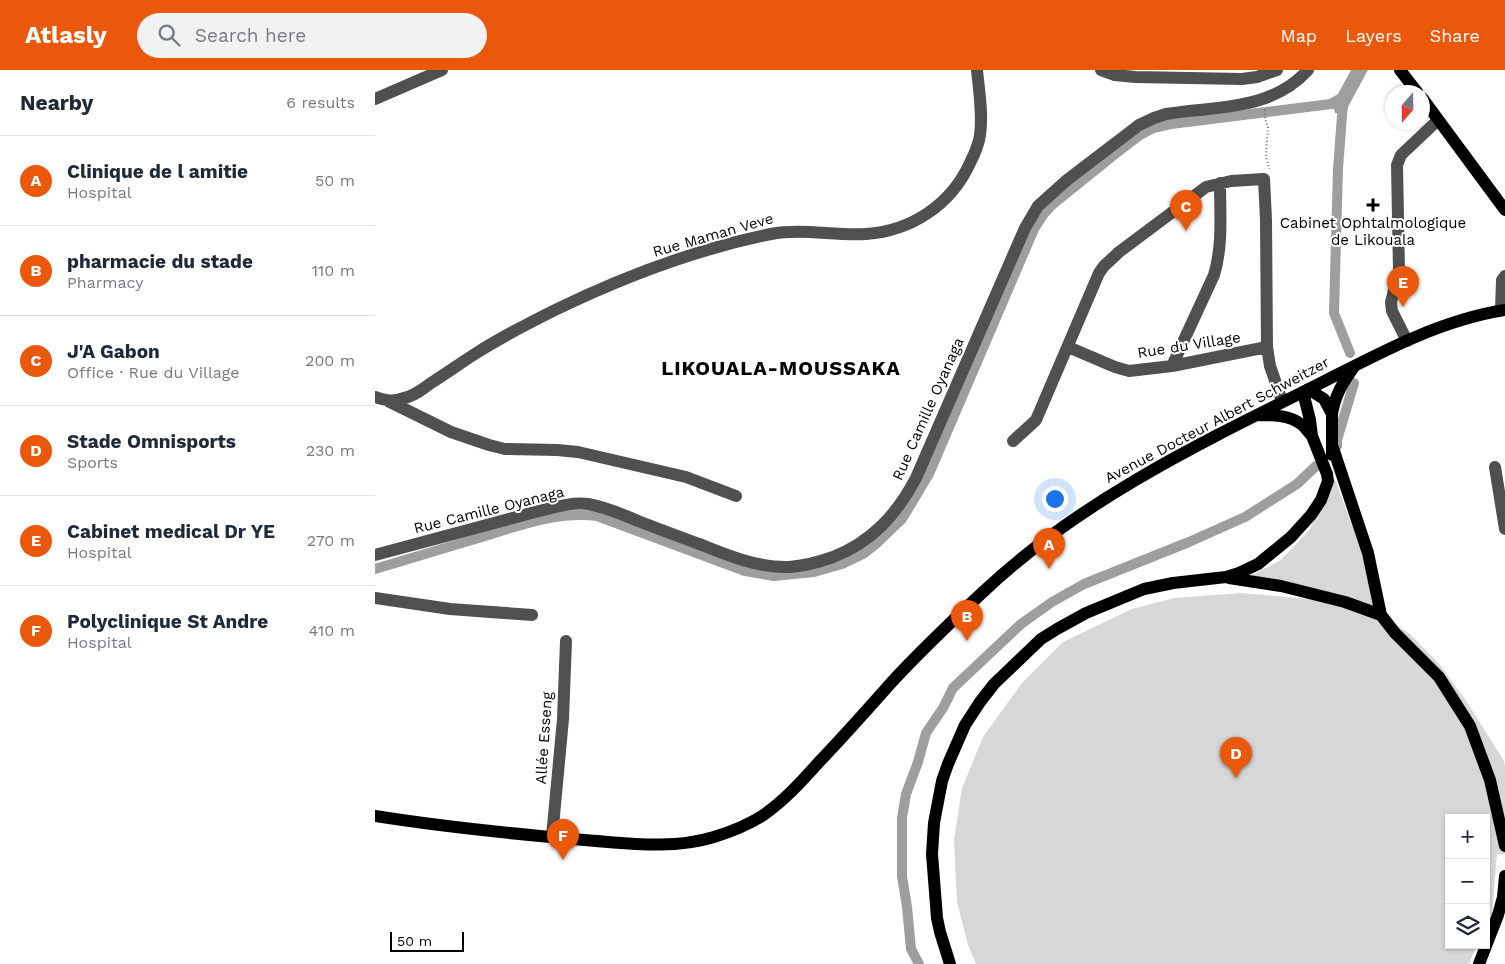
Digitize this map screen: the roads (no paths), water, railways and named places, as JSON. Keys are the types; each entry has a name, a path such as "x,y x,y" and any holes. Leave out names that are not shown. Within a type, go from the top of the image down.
{"main road":[{"path":"1400,70 1412,85"},
{"path":"1430,109 1505,210"},
{"name":"Avenue Docteur Albert Schweitzer","path":"375,816 552,838 672,845 713,837 756,819 789,794 911,662 985,590 1042,542 1100,501 1191,449 1375,355 1460,321 1503,310"},
{"path":"1355,366 1334,400 1331,426 1333,448 1368,553 1381,615 1395,633 1439,678 1471,726 1490,780 1505,846"},
{"path":"1305,391 1324,400 1332,414"},
{"path":"950,964 937,918 932,854 939,794 947,764 965,725 994,684 1041,639 1086,613 1132,593 1157,585 1226,577 1258,564 1291,537 1311,515 1321,500 1328,481 1312,436 1305,391"},
{"path":"1256,415 1291,419 1301,424 1312,436"},
{"path":"1327,474 1333,448"},
{"path":"1226,577 1281,586 1345,602 1381,615"},
{"path":"1479,964 1499,915 1505,876"}],"street":[{"path":"375,99 442,70"},
{"name":"Rue Maman Veve","path":"388,402 405,398 420,390 480,351 536,319 620,280 744,240 773,234 805,231 880,233 896,230 918,220 949,197 965,175 974,155 980,135 977,70"},
{"path":"1101,70 1115,75 1135,77 1242,79 1257,77 1277,70"},
{"name":"Rue Camille Oyanaga","path":"375,555 559,506 586,504 601,507 752,563 770,566 788,567 807,564 832,557 855,547 879,529 908,494 1025,228 1038,206 1067,180 1139,125 1166,114 1247,105 1277,94 1301,78 1308,70"},
{"path":"1407,341 1392,311 1391,302 1399,271 1397,164 1401,155 1438,120"},
{"path":"1013,441 1037,420 1099,273 1104,266 1119,252 1206,187 1243,179 1265,179 1267,347 1270,366 1282,401"},
{"path":"1173,366 1218,263 1220,183"},
{"path":"1503,310 1502,280 1505,276"},
{"name":"Rue du Village","path":"1068,347 1129,371 1173,366 1267,347"},
{"path":"375,396 451,432 489,445 505,449 578,452 686,477 736,496"},
{"path":"1495,467 1505,529"},
{"path":"375,598 450,609 533,615"},
{"name":"Allée Esseng","path":"552,838 563,719 566,641"}],"waterway":[{"path":"1343,102 1338,169 1334,313 1350,353"},
{"path":"375,569 540,520 568,515 597,516 745,571 774,576 814,572 842,564 863,554 902,519 929,474 1034,229 1053,204 1115,154 1140,135 1153,128 1171,124 1339,103"},
{"path":"1337,446 1337,440 1354,383"},
{"path":"919,964 911,949 902,876 902,818 906,794 926,733 943,708 953,688 1021,624 1052,602 1084,584 1189,542 1245,517 1297,484 1316,466"}],"place":[{"name":"Cabinet Ophtalmologique de Likouala","path":"1373,205"},
{"name":"J'A Gabon","path":"1186,231"},
{"name":"Cabinet medical Dr YE","path":"1403,307"},
{"name":"Clinique de l amitie","path":"1049,569"},
{"name":"pharmacie du stade","path":"967,641"},
{"name":"Stade Omnisports","path":"1236,778"},
{"name":"Polyclinique St Andre","path":"563,860"}],"district":[{"name":"LIKOUALA-MOUSSAKA","path":"781,368"}]}
